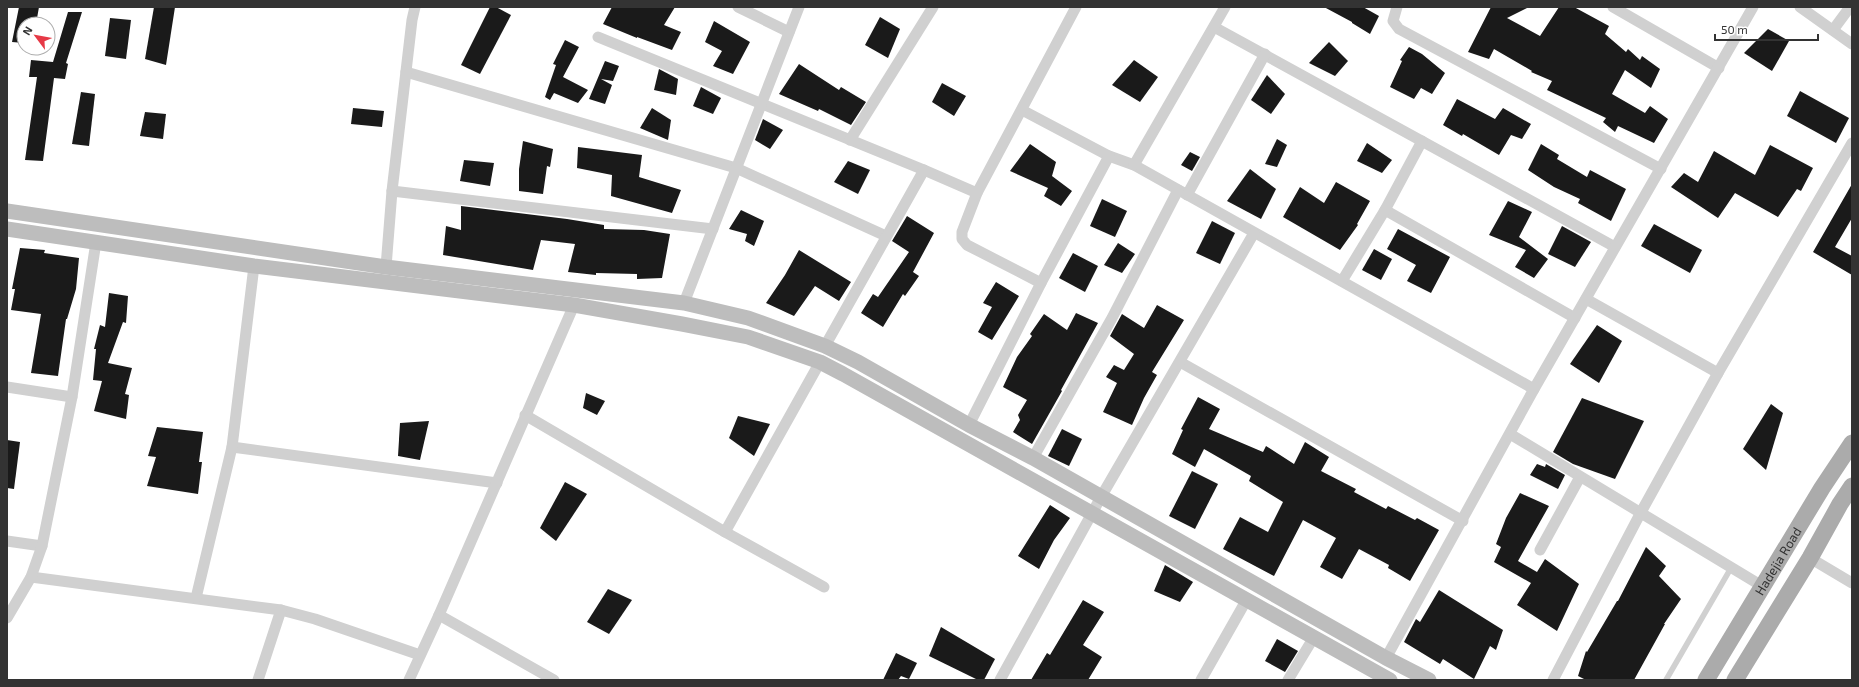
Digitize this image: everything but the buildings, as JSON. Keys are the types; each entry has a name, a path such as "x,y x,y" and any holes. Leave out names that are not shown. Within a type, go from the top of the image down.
{"main road":[{"name":"Hadejia Road","path":"1706,680 1822,488 1852,443"},
{"name":"Hadejia Road","path":"1735,680 1810,558 1840,504 1852,486"}],"street":[{"path":"386,267 392,191 415,7"},
{"path":"738,7 789,32"},
{"path":"684,303 799,7"},
{"path":"850,140 933,7"},
{"path":"1041,283 967,245 962,239 962,232 977,193 1076,7"},
{"path":"1134,165 1225,7"},
{"path":"1397,7 1393,21 1399,29 1661,169"},
{"path":"1613,7 1719,68"},
{"path":"1386,658 1463,521 1534,389 1753,7"},
{"path":"1800,7 1852,44"},
{"path":"1833,30 1850,7"},
{"path":"1214,27 1616,247"},
{"path":"598,38 924,170 977,193"},
{"path":"1033,458 1182,193 1265,54"},
{"path":"406,72 736,168 886,236"},
{"path":"1022,110 1109,156 1134,165 1534,389"},
{"path":"1342,281 1385,210 1422,141"},
{"path":"1553,680 1640,514 1718,373 1852,143"},
{"path":"969,425 1041,283 1109,156"},
{"path":"825,346 924,170"},
{"path":"392,191 713,229"},
{"path":"1385,210 1575,318"},
{"path":"7,211 386,267 684,303 748,318 825,346 858,362 969,425 1033,458 1386,658 1429,680"},
{"path":"7,229 254,266 574,306 748,337 820,362 1247,599 1314,637 1381,678"},
{"path":"1000,680 1101,497 1254,232"},
{"path":"165,253 169,235"},
{"path":"7,618 31,577 42,546 72,397 96,242"},
{"path":"196,598 232,447 254,266"},
{"path":"1586,299 1718,373"},
{"path":"409,680 439,615 525,415 574,306"},
{"path":"725,532 820,362"},
{"path":"1180,362 1463,521"},
{"path":"7,387 72,397"},
{"path":"525,415 725,532 824,587"},
{"path":"1510,434 1640,514 1762,586"},
{"path":"232,447 497,483"},
{"path":"1540,550 1580,477"},
{"path":"7,541 42,546"},
{"path":"1810,558 1852,583"},
{"path":"31,577 281,610 315,619 420,654"},
{"path":"1201,680 1247,599"},
{"path":"258,680 281,610"},
{"path":"439,615 554,680"},
{"path":"1288,680 1314,637"}],"lane":[{"path":"1666,680 1731,568"}]}
